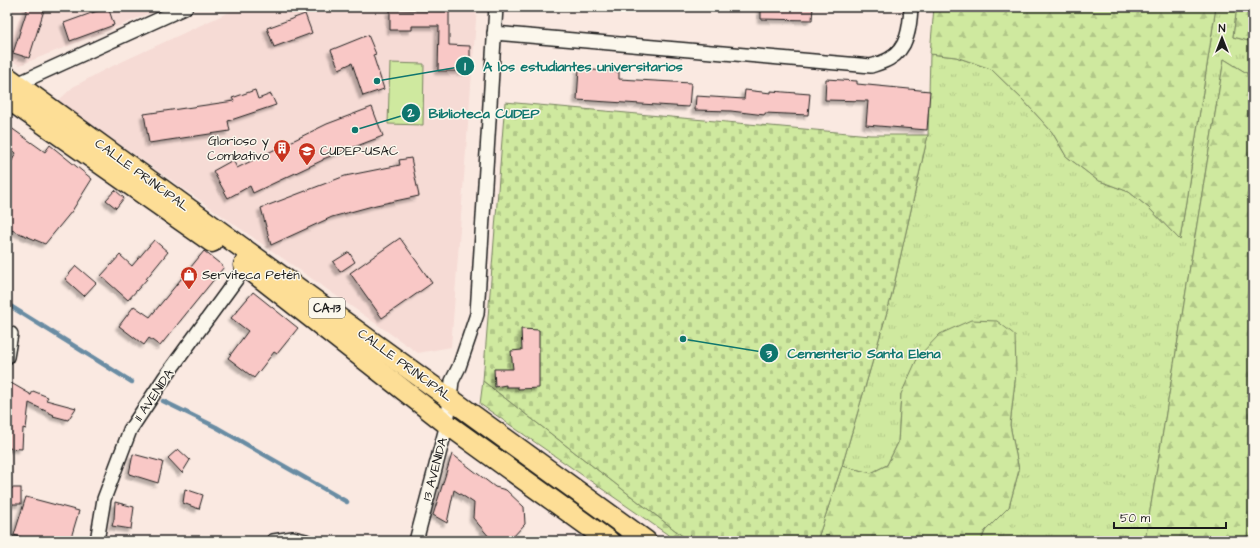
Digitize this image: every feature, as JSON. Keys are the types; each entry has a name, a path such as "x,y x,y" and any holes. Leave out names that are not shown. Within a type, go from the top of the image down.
{"main road":[{"name":"CALLE PRINCIPAL","path":"10,86 246,266 447,424 609,541"},
{"name":"CALLE PRINCIPAL","path":"10,86 450,397 646,541"}],"street":[{"path":"10,86 186,7"},
{"name":"13 AVENIDA","path":"416,541 447,424 452,381 460,367 477,314 496,7"},
{"path":"494,33 872,66 890,59 903,47 910,27 911,7"},
{"name":"11 AVENIDA","path":"97,541 104,499 130,430 165,377 246,266"},
{"path":"7,357 11,334"},
{"path":"273,541 293,538 306,541"}],"shaded area":[{"path":"23,7 163,7 20,65 7,59 7,53"},
{"name":"CUDEP-USAC","path":"240,7 477,7 451,347 418,353 58,101 73,87 104,70"}],"green space":[{"path":"934,7 1216,7 1180,240 1149,208 1129,192 1097,180 1066,156 1052,132 1023,100 991,69 956,57 930,54"},
{"path":"1216,7 1237,7 1233,37 1253,42 1253,77 1224,59 1145,541 981,541 985,531 1009,507 1019,470 1010,425 1016,372 901,394 898,443 887,465 871,473 842,466 891,298 928,135 930,54 956,57 991,69 1023,100 1052,132 1066,156 1097,180 1129,192 1149,208 1180,240"},
{"path":"1237,7 1253,7 1253,42 1233,37"},
{"path":"1224,59 1253,77 1253,541 1145,541"},
{"path":"390,63 424,64 423,125 388,124"},
{"path":"505,102 870,135 928,135 891,298 842,466 817,541 689,541 483,381"},
{"path":"971,320 997,321 1015,335 1016,372 1010,425 1019,470 1009,507 985,531 981,541 817,541 842,466 871,473 887,465 898,443 901,394 918,357 940,334"},
{"path":"483,381 689,541 677,541 480,404"}],"building":[{"path":"28,7 45,7 29,58 13,53"},
{"path":"108,7 114,25 70,41 64,23"},
{"path":"761,7 813,7 812,20 761,19"},
{"path":"390,10 449,11 449,45 470,46 470,71 438,71 439,26 412,26 412,30 390,30"},
{"path":"305,14 312,33 274,47 267,28"},
{"path":"368,35 376,54 373,55 384,89 363,96 352,63 339,69 331,50"},
{"path":"579,69 619,72 619,79 691,83 689,107 577,100"},
{"path":"826,79 857,81 857,84 930,91 927,130 866,125 868,101 825,100"},
{"path":"255,90 258,99 271,94 276,105 228,121 230,131 149,143 144,114 234,101 232,98"},
{"path":"745,90 771,93 771,91 810,94 808,115 765,113 765,115 731,111 695,110 696,96 744,99"},
{"path":"372,107 383,136 323,159 253,193 250,186 228,198 213,171 233,160 237,168 327,124"},
{"path":"7,125 45,152 50,145 92,179 72,211 45,244 7,228 7,170 16,153 7,145"},
{"path":"411,158 419,196 376,205 332,217 271,245 261,208 345,176 400,165 399,160"},
{"path":"115,190 124,198 116,208 106,200"},
{"path":"400,238 432,283 382,318 350,273"},
{"path":"154,240 168,252 128,300 101,276 120,255 132,266"},
{"name":"Serviteca Petén","path":"204,251 224,267 160,346 149,338 144,345 119,326 134,306 150,317"},
{"path":"349,252 355,262 340,272 333,262"},
{"path":"76,266 96,283 84,296 65,279"},
{"path":"253,292 298,328 277,354 274,352 254,378 228,358 248,331 231,318"},
{"path":"521,329 539,330 539,388 518,389 518,387 506,387 506,385 495,387 494,369 513,369 511,351 522,350"},
{"path":"11,383 30,395 33,391 48,397 46,400 76,408 68,420 53,416 54,415 29,403 26,429 23,428 22,449 7,448"},
{"path":"178,449 190,460 182,473 168,458"},
{"path":"133,454 163,462 158,483 129,474"},
{"path":"452,454 495,487 506,490 524,507 525,524 511,539 491,539 473,518 474,503 454,490 447,523 433,515"},
{"path":"7,488 21,488 21,504 7,504"},
{"path":"185,489 203,495 199,509 183,503"},
{"path":"26,497 79,511 70,541 34,541 14,535"},
{"path":"115,502 134,507 131,529 112,526"}],"waterway":[{"path":"7,304 132,382"},
{"path":"163,401 216,427 347,502"}],"place":[{"name":"A los estudiantes universitarios","path":"377,81"},
{"name":"Biblioteca CUDEP","path":"355,130"},
{"name":"Glorioso y Combativo","path":"282,163"},
{"name":"CUDEP-USAC","path":"307,166"},
{"name":"Serviteca Petén","path":"189,290"},
{"name":"Cementerio Santa Elena","path":"683,339"}]}
